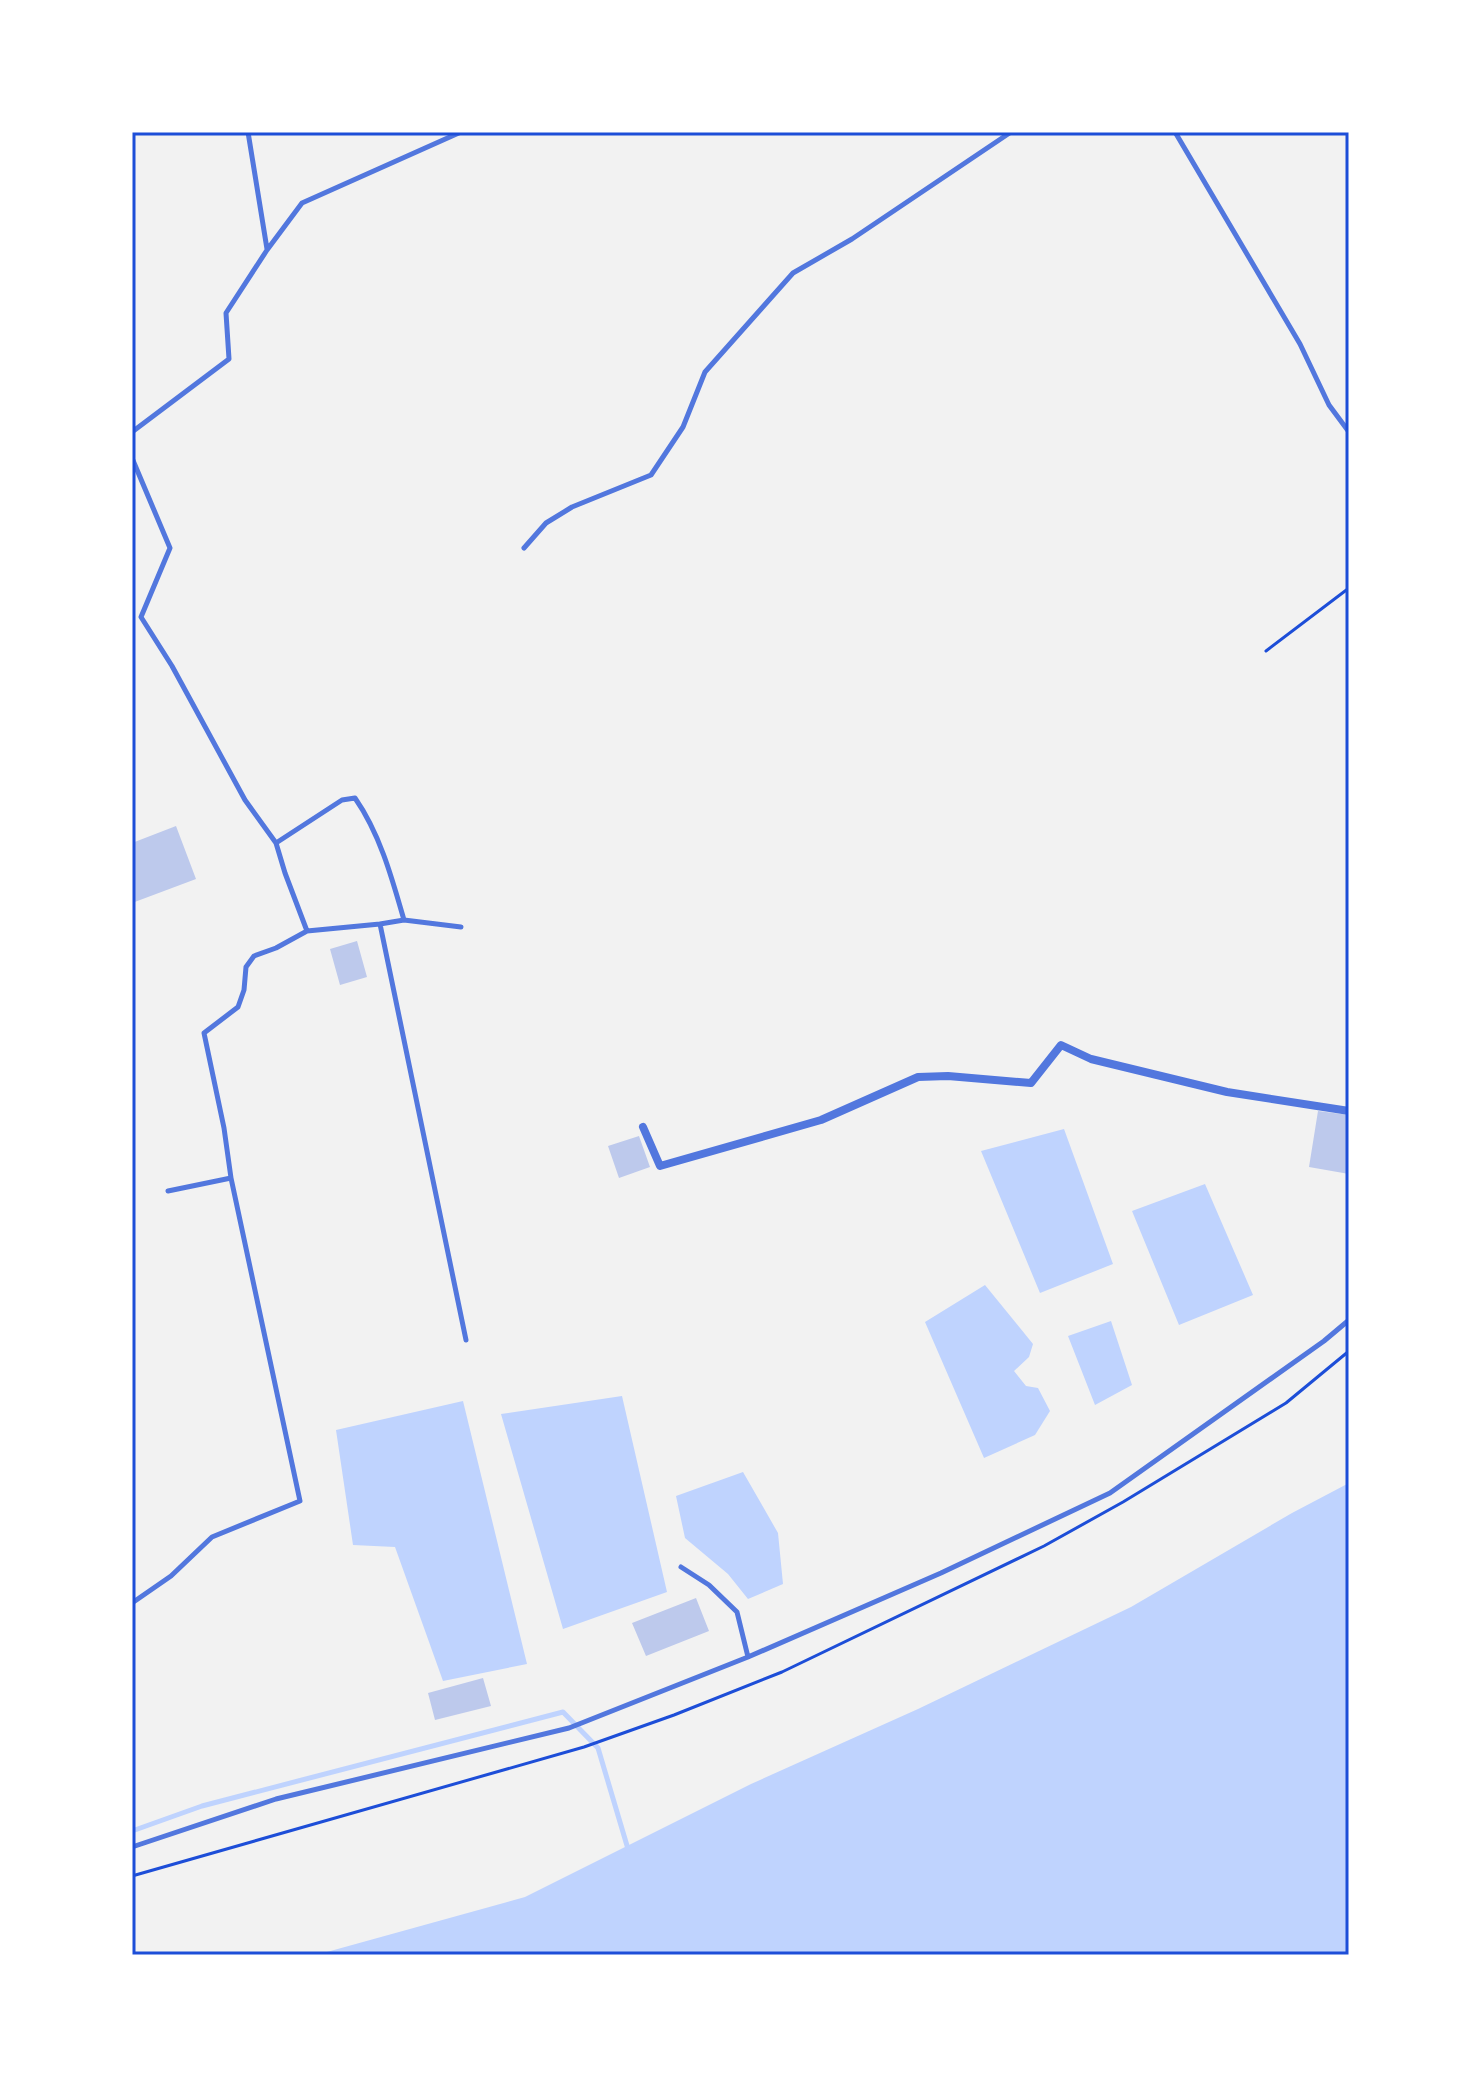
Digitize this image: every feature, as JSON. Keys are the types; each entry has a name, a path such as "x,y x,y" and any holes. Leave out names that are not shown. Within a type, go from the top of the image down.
{"street":[{"path":"643,1127 660,1166 821,1120 918,1077 948,1076 1031,1083 1061,1045 1091,1059 1227,1092 1349,1111"}],"lane":[{"path":"248,132 267,250"},
{"path":"132,432 229,359 226,313 302,203 461,132"},
{"path":"524,548 546,523 572,507 651,475 683,427 705,372 793,273 852,239 1011,132"},
{"path":"1175,132 1300,344 1329,405 1349,432"},
{"path":"132,458 170,548 141,617 172,666 245,800 276,843 307,931"},
{"path":"276,843 342,800 355,798 369,817 404,920"},
{"path":"132,1603 171,1576 212,1537 300,1501 231,1178 204,1033 238,1007 244,990 246,967 254,956 307,931 404,920 461,927"},
{"path":"380,924 466,1340"},
{"path":"168,1191 231,1178"},
{"path":"132,1847 276,1799 569,1728 748,1657 941,1573 1110,1493 1349,1320"},
{"path":"681,1567 709,1585 737,1612 748,1657"}],"path":[{"path":"1266,651 1349,588"},
{"path":"132,1876 602,1740"}],"water":[{"path":"1064,1129 1113,1264 1040,1293 981,1151"},
{"path":"1205,1184 1253,1295 1179,1325 1132,1211"},
{"path":"985,1285 1033,1344 1029,1357 1014,1371 1026,1386 1038,1388 1050,1411 1035,1435 984,1458 925,1322"},
{"path":"1111,1321 1132,1385 1095,1405 1068,1336"},
{"path":"622,1396 667,1592 563,1629 501,1414"},
{"path":"463,1401 527,1664 443,1681 395,1547 353,1545 336,1430"},
{"path":"743,1472 778,1533 783,1584 748,1599 728,1574 685,1538 676,1496"},
{"path":"1349,1483 1349,1955 316,1955 525,1897 751,1784 918,1709 1131,1607"}],"building":[{"path":"176,826 196,879 132,903 132,843"},
{"path":"357,941 367,977 340,985 330,949"},
{"path":"1318,1111 1349,1115 1349,1174 1309,1167"},
{"path":"639,1136 650,1167 619,1178 608,1146"},
{"path":"696,1598 709,1631 646,1656 632,1623"},
{"path":"483,1678 491,1706 435,1720 428,1693"}],"waterway":[{"path":"132,1831 202,1806 563,1712 598,1748 628,1849"}]}
